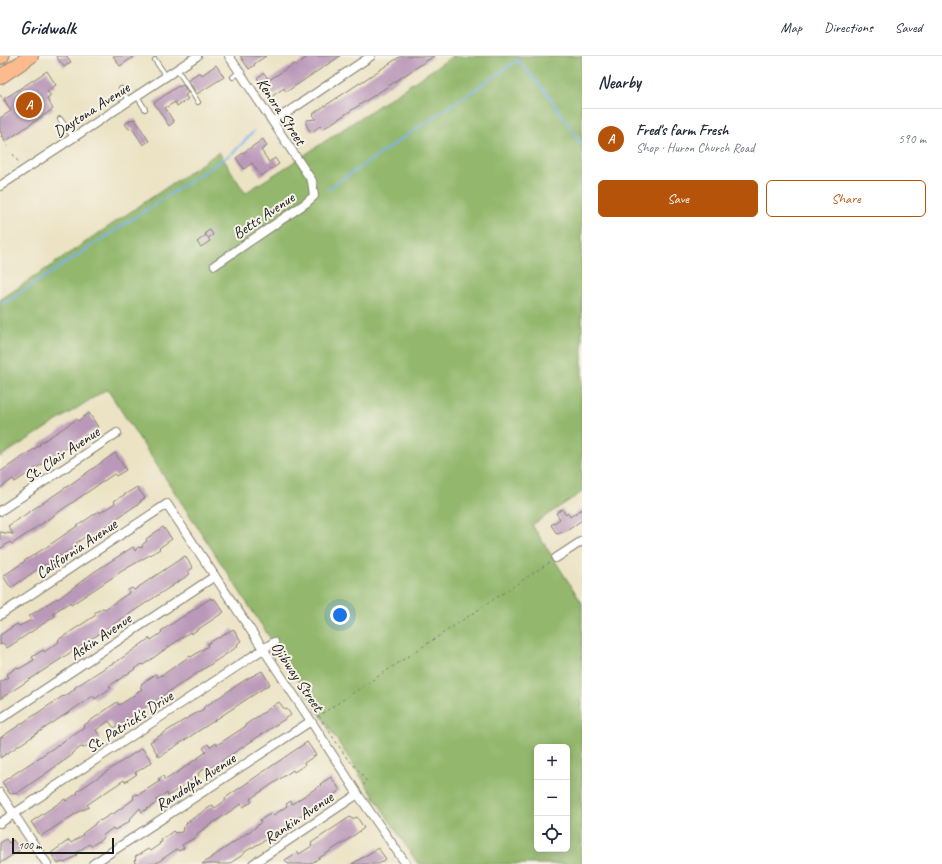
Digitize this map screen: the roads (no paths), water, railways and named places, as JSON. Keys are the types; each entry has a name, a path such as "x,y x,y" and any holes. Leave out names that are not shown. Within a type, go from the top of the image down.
{"highway":[{"path":"0,77 31,56"}],"street":[{"name":"Daytona Avenue","path":"0,186 197,56"},
{"name":"Kenora Street","path":"229,56 312,181"},
{"path":"273,122 371,56"},
{"name":"Betts Avenue","path":"215,265 306,203 314,196 312,181"},
{"name":"St. Clair Avenue","path":"0,510 117,433"},
{"name":"Ojibway Street","path":"167,504 263,649 315,718 359,791 406,864"},
{"name":"California Avenue","path":"0,615 167,504"},
{"path":"555,559 582,541"},
{"name":"Askin Avenue","path":"0,719 215,576"},
{"name":"St. Patrick's Drive","path":"0,823 274,642"},
{"name":"Randolph Avenue","path":"93,864 315,718"},
{"name":"Rankin Avenue","path":"253,864 359,791"},
{"path":"0,792 47,864"}],"lane":[{"path":"155,60 166,76"},
{"path":"177,69 198,102"},
{"path":"233,77 240,72"},
{"path":"121,90 128,101"},
{"path":"136,96 145,109"},
{"path":"60,119 73,138"}],"waterway":[{"path":"328,189 518,60 548,95 582,145"},
{"path":"0,303 8,301 234,152 254,131"}],"place":[{"name":"Fred's farm Fresh","path":"29,105"}]}
